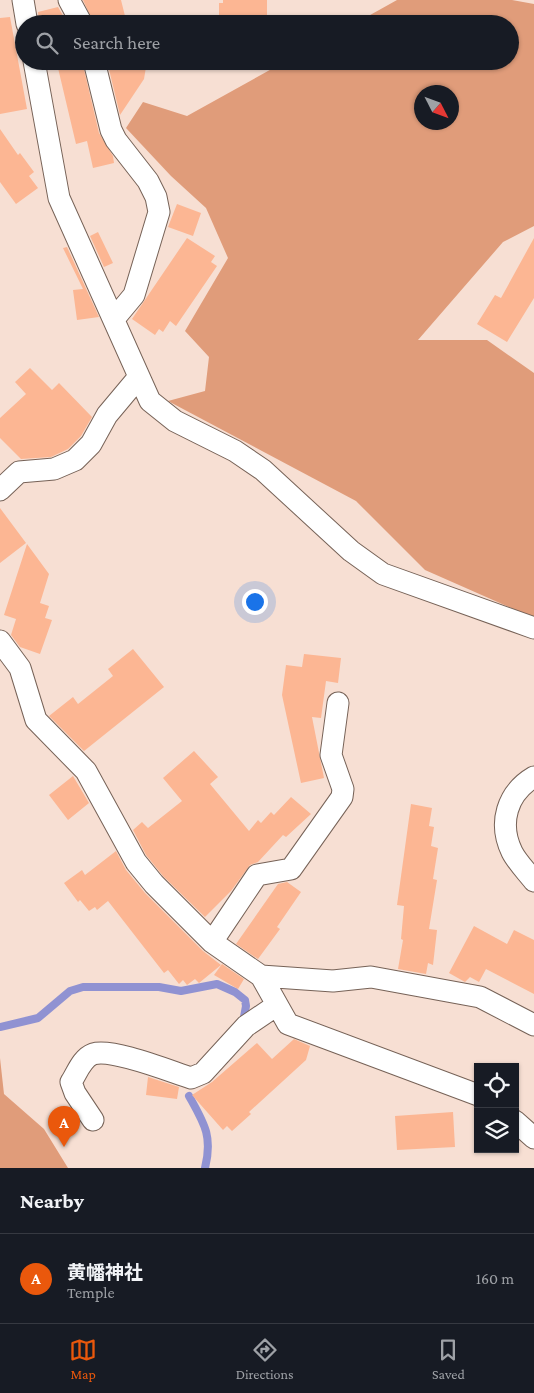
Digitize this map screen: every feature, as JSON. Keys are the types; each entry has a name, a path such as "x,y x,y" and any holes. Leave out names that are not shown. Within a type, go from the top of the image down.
{"street":[{"path":"23,0 26,15"},
{"path":"69,0 77,15"},
{"path":"36,70 59,198 114,319 138,378 150,401 175,421 235,451 263,470 352,551 383,574 481,607 534,628"},
{"path":"96,70 116,140 148,181 159,206 158,220 136,292 114,319"},
{"path":"0,490 19,472 54,469 75,460 91,444 107,416 138,378"},
{"path":"0,640 20,668 36,720 86,771 136,862 148,877 212,942 261,976 288,1024 474,1094"},
{"path":"212,942 257,875 291,869 342,798 343,789 331,755 338,703"},
{"path":"534,776 509,801 506,825 512,852 534,881"},
{"path":"261,976 333,981 371,977 480,997 534,1025"},
{"path":"93,1120 75,1093 71,1082 87,1058 92,1054 109,1053 191,1078 203,1073 246,1026 277,1005"},
{"path":"519,1125 534,1138"}],"shaded area":[{"path":"397,0 512,0 534,4 534,226 503,242 418,340 487,340 534,373 534,618 425,570 356,501 168,401 205,391 209,357 185,331 228,258 206,208 171,176 126,128 143,102 187,116 270,70 519,70 519,15 370,15"},
{"path":"0,1058 4,1094 44,1129 68,1168 0,1168"}],"building":[{"path":"83,0 121,0 125,15 90,15"},
{"path":"223,0 267,0 267,15 219,15 219,3 223,3"},
{"path":"58,7 63,15 38,15 38,12"},
{"path":"10,17 15,44 15,70 20,70 27,109 0,114 0,18"},
{"path":"58,70 84,70 99,133 113,156 114,163 93,168 87,141 76,144"},
{"path":"109,70 146,70 144,79 120,115"},
{"path":"0,129 18,155 20,153 34,172 29,176 38,188 16,204 0,182"},
{"path":"177,204 201,213 193,236 168,227"},
{"path":"98,232 113,263 104,267 90,236"},
{"path":"187,238 215,256 211,262 217,266 176,326 170,321 163,332 159,329 155,335 132,319"},
{"path":"534,238 534,298 507,342 477,324 495,295 501,298"},
{"path":"67,247 99,317 77,320 73,290 83,289 63,248"},
{"path":"30,368 52,390 59,383 92,417 81,436 68,449 51,457 21,459 0,438 0,418 26,394 15,382"},
{"path":"0,508 26,543 0,563"},
{"path":"27,544 49,574 40,603 49,606 45,618 52,620 40,654 20,647 11,635 16,619 4,615"},
{"path":"133,649 164,687 84,751 49,716 73,697 78,704 113,676 108,669"},
{"path":"304,654 341,658 338,683 326,681 321,718 312,717 324,778 301,783 282,695 286,665 302,667"},
{"path":"194,751 218,777 210,784 249,831 258,820 261,823 271,812 274,815 291,797 311,814 286,837 283,835 258,862 250,865 231,891 205,917 163,876 146,855 133,830 142,822 148,828 182,801 163,778"},
{"path":"73,776 89,803 68,820 49,795"},
{"path":"411,804 432,808 429,826 434,827 431,846 438,848 433,879 437,880 429,929 437,930 433,965 428,963 426,974 398,969 403,940 401,939 404,906 397,905"},
{"path":"116,851 126,870 145,893 203,951 221,965 199,983 195,979 187,985 183,980 179,984 168,970 164,973 108,901 97,910 95,907 89,911 80,900 78,902 64,883 82,870 85,875"},
{"path":"287,882 301,892 277,927 280,929 258,959 236,944 278,884"},
{"path":"474,926 507,944 514,930 534,940 534,994 486,969 479,982 470,977 465,982 449,973"},
{"path":"222,964 244,979 238,989 214,975"},
{"path":"294,1039 310,1046 306,1060 249,1112 251,1114 232,1131 227,1126 223,1130 192,1095 212,1082 257,1043 272,1059"},
{"path":"148,1077 179,1087 177,1099 146,1095"},
{"path":"453,1112 455,1147 397,1150 395,1116"}],"waterway":[{"path":"0,1027 38,1018 70,991 83,987 159,987 181,991 217,984 235,992 245,1000 244,1017"},
{"path":"189,1096 206,1130 208,1147 205,1168"}],"place":[{"name":"黄幡神社","path":"64,1147"}]}
